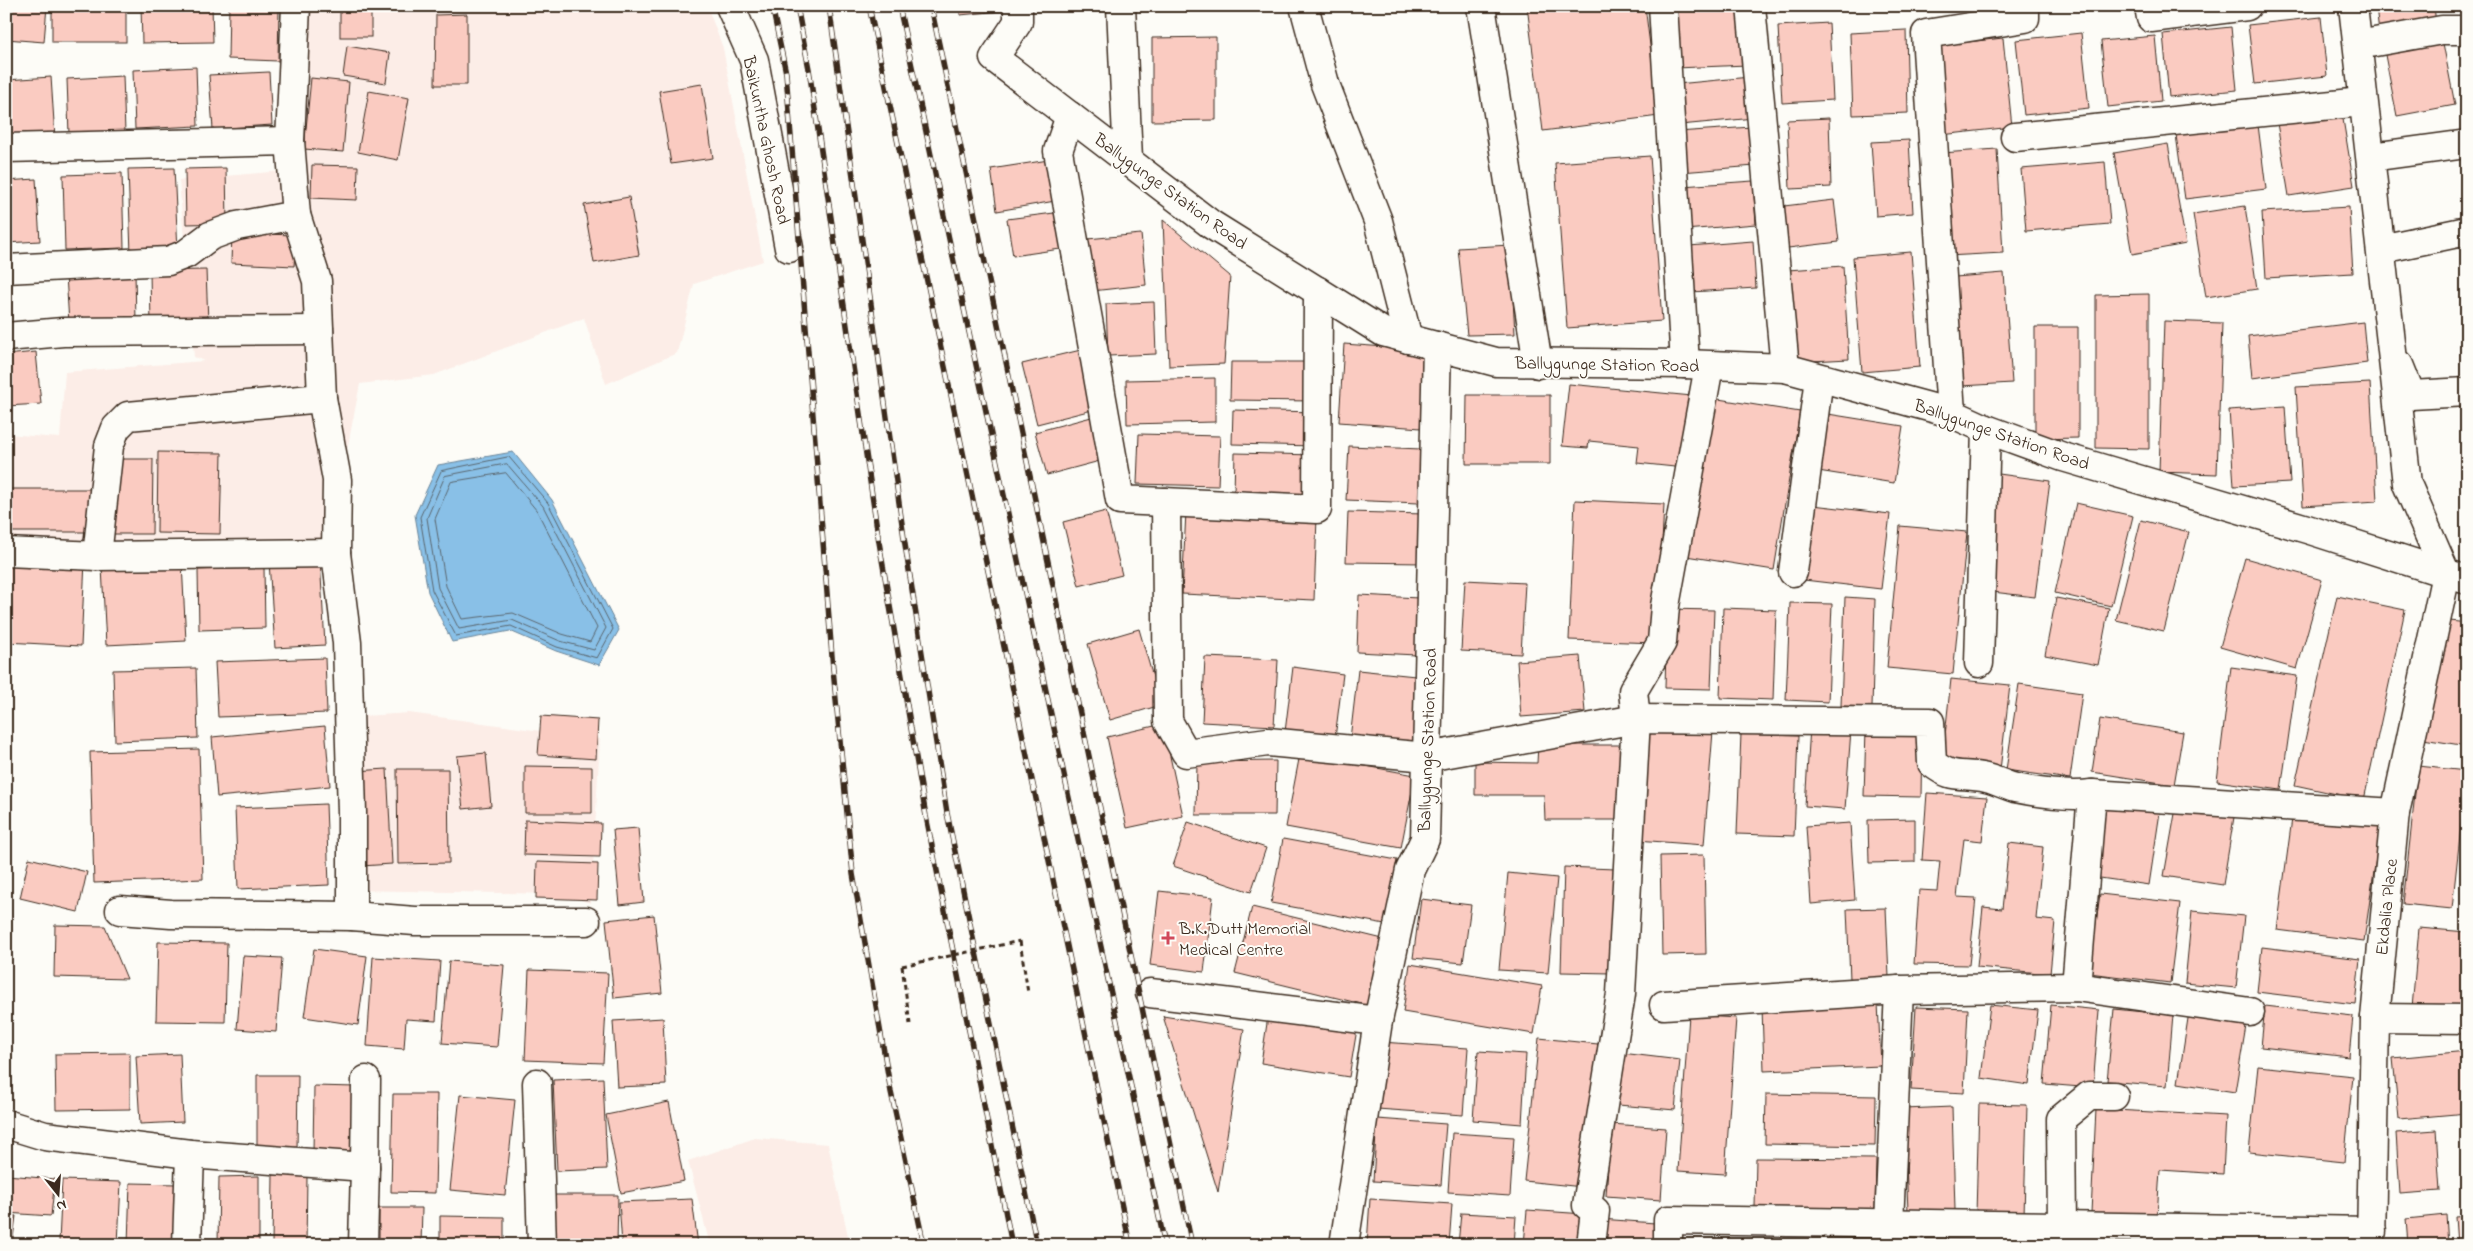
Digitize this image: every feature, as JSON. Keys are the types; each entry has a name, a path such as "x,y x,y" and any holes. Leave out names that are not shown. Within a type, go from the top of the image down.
{"street":[{"path":"296,6 290,141 296,215 316,281 322,398 337,480 336,554 348,643 352,812 352,916"},
{"name":"Baikuntha Ghosh Road","path":"730,6 754,60 789,248"},
{"name":"Ballygunge Station Road","path":"1018,6 1018,22 994,58 1212,225 1383,332 1496,362 1785,368 1951,413 1986,429 2062,457 2298,526 2456,577"},
{"path":"1121,6 1128,160"},
{"path":"1304,6 1325,84 1378,221 1408,339"},
{"path":"1481,6 1538,364"},
{"path":"1591,1245 1595,1211 1587,1205 1621,994 1636,719 1633,691 1662,642 1665,606 1697,365 1663,6"},
{"path":"1752,6 1785,368"},
{"path":"1951,413 1926,34 2025,18 2025,6"},
{"path":"2149,6 2151,18 2247,6"},
{"path":"2353,6 2363,90 2362,102 2381,249 2407,484 2456,577"},
{"path":"2358,45 2442,30 2467,30"},
{"path":"2015,137 2362,102"},
{"path":"1070,116 1058,151 1120,500 1317,509 1318,291"},
{"path":"6,148 290,141"},
{"path":"2370,157 2467,144"},
{"path":"6,269 168,261 186,254 210,236 237,226 296,215"},
{"path":"2381,249 2452,232 2467,231"},
{"path":"6,337 63,332 319,330"},
{"name":"Ballygunge Station Road","path":"1344,1245 1378,1021 1410,870 1425,839 1437,346"},
{"path":"2394,364 2399,363 2411,396 2467,392"},
{"path":"1793,572 1819,378"},
{"path":"97,556 109,446 116,428 128,416 322,398"},
{"path":"1979,663 1986,429"},
{"path":"1166,502 1168,721 1186,753 1268,742 1427,757 1636,719 1930,722 1932,763 1946,774 1984,777 2015,788 2052,794 2092,794 2395,813"},
{"path":"6,552 97,556 336,554"},
{"name":"Ekdalia Place","path":"2371,1238 2375,1018 2395,813 2456,577"},
{"path":"2076,987 2092,794"},
{"path":"120,910 170,914 352,916 415,921 586,921"},
{"path":"1664,1005 1898,990 2076,987 2250,1012"},
{"path":"1889,1224 1898,990"},
{"path":"1150,993 1378,1021"},
{"path":"2375,1018 2467,1019"},
{"path":"363,1245 366,1080"},
{"path":"537,1083 542,1245"},
{"path":"2062,1228 2061,1118 2089,1096 2114,1096"},
{"path":"6,1124 45,1136 190,1154 365,1166"},
{"path":"187,1245 190,1154"},
{"path":"1668,1245 1668,1220 2062,1228 2371,1238"}],"path":[{"path":"910,1024 902,966 1020,941 1028,993"}],"shaded area":[{"path":"310,6 707,6 723,48 763,261 694,284 677,353 606,384 584,318 434,375 360,384 328,547 6,545 6,434 60,438 65,372 204,361 194,357 179,180 294,170"},
{"path":"409,713 600,739 591,903 558,894 351,890 349,717"},
{"path":"755,1138 828,1144 850,1245 710,1245 688,1161"}],"water":[{"path":"513,452 552,500 619,630 599,665 556,651 510,631 452,642 428,592 415,515 438,465"}],"building":[{"path":"6,6 47,6 44,42 6,39"},
{"path":"52,6 126,6 126,42 52,42"},
{"path":"141,6 212,6 213,42 142,43"},
{"path":"229,6 279,6 278,61 228,59"},
{"path":"340,6 371,6 371,37 340,37"},
{"path":"960,6 1011,6 1012,10 960,15"},
{"path":"1527,6 1645,6 1659,116 1543,131"},
{"path":"1674,6 1745,6 1747,65 1676,68"},
{"path":"2376,6 2434,6 2436,24 2379,32"},
{"path":"467,14 467,85 435,85 436,15"},
{"path":"2321,17 2327,76 2255,84 2248,25"},
{"path":"1829,23 1833,100 1782,103 1778,26"},
{"path":"2231,27 2237,90 2169,97 2163,34"},
{"path":"1906,30 1908,113 1853,115 1850,33"},
{"path":"2081,33 2089,108 2024,115 2016,40"},
{"path":"2155,36 2161,101 2108,107 2101,41"},
{"path":"1216,37 1216,120 1152,121 1152,38"},
{"path":"2003,38 2012,127 1941,135 1932,46"},
{"path":"2442,38 2455,105 2397,116 2384,50"},
{"path":"347,46 390,53 386,83 343,76"},
{"path":"196,67 198,126 135,129 133,70"},
{"path":"269,72 272,125 213,129 209,75"},
{"path":"123,76 125,132 69,134 67,79"},
{"path":"51,77 55,138 6,141 6,80"},
{"path":"1750,77 1754,118 1680,125 1677,84"},
{"path":"311,78 349,82 343,152 304,149"},
{"path":"702,84 713,158 671,164 659,91"},
{"path":"369,91 409,98 398,160 358,152"},
{"path":"2342,113 2354,186 2289,196 2277,123"},
{"path":"2257,117 2266,189 2185,199 2175,128"},
{"path":"1829,118 1831,187 1790,189 1787,120"},
{"path":"1752,127 1755,166 1681,172 1677,132"},
{"path":"1909,140 1913,213 1876,216 1871,142"},
{"path":"2168,144 2186,244 2132,254 2114,153"},
{"path":"1997,149 2003,253 1947,256 1942,153"},
{"path":"1650,156 1662,321 1567,328 1555,163"},
{"path":"1055,159 1061,200 997,211 991,169"},
{"path":"2105,162 2110,224 2026,231 2021,169"},
{"path":"312,165 358,166 357,200 311,198"},
{"path":"174,168 178,251 131,254 128,169"},
{"path":"226,168 227,223 186,224 185,169"},
{"path":"122,173 124,248 65,250 63,175"},
{"path":"36,179 40,241 6,243 6,181"},
{"path":"1753,181 1756,224 1685,230 1682,186"},
{"path":"629,197 639,255 594,263 584,205"},
{"path":"1834,200 1839,242 1788,248 1784,206"},
{"path":"2245,206 2257,289 2206,297 2193,214"},
{"path":"2349,207 2353,273 2266,278 2262,212"},
{"path":"1062,212 1067,248 1013,256 1007,219"},
{"path":"1163,220 1230,276 1224,364 1169,366"},
{"path":"232,233 296,235 294,266 231,263"},
{"path":"1141,234 1146,285 1092,291 1087,239"},
{"path":"1753,241 1756,288 1691,292 1689,246"},
{"path":"1510,245 1515,334 1467,335 1458,248"},
{"path":"1911,252 1920,367 1862,372 1853,257"},
{"path":"1843,266 1849,359 1793,362 1788,270"},
{"path":"206,270 208,323 151,326 150,271"},
{"path":"135,273 136,322 69,323 66,275"},
{"path":"2004,273 2012,383 1962,386 1955,277"},
{"path":"2149,294 2149,449 2096,448 2096,295"},
{"path":"1154,302 1156,354 1108,356 1106,304"},
{"path":"2164,321 2222,323 2217,474 2159,472"},
{"path":"2363,322 2367,363 2252,378 2248,336"},
{"path":"2035,327 2078,327 2078,438 2035,439"},
{"path":"1344,344 1426,350 1421,428 1339,422"},
{"path":"1085,349 1100,408 1037,424 1022,364"},
{"path":"36,352 41,404 6,406 6,355"},
{"path":"1231,362 1314,362 1314,401 1230,400"},
{"path":"1215,378 1215,422 1127,424 1126,380"},
{"path":"2370,383 2377,501 2303,506 2296,387"},
{"path":"1569,384 1692,396 1684,468 1637,463 1639,446 1589,441 1588,448 1562,446"},
{"path":"1467,395 1550,395 1550,464 1466,464"},
{"path":"1712,398 1800,412 1774,570 1686,556"},
{"path":"2285,406 2290,483 2234,486 2229,410"},
{"path":"1233,410 1316,412 1315,446 1232,444"},
{"path":"1828,414 1903,426 1894,483 1818,471"},
{"path":"1099,415 1111,458 1047,475 1035,432"},
{"path":"1139,434 1220,436 1218,486 1137,484"},
{"path":"1349,446 1421,449 1419,503 1346,500"},
{"path":"158,452 222,453 220,534 157,533"},
{"path":"1235,453 1315,455 1314,495 1234,493"},
{"path":"112,459 153,459 152,534 111,534"},
{"path":"1999,474 2050,481 2035,597 1984,591"},
{"path":"6,489 90,489 91,532 6,532"},
{"path":"1575,500 1664,504 1657,643 1569,640"},
{"path":"2076,503 2133,516 2111,606 2055,593"},
{"path":"1813,505 1890,514 1881,589 1804,580"},
{"path":"1106,511 1122,575 1079,586 1063,522"},
{"path":"1186,511 1317,517 1314,600 1182,594"},
{"path":"1348,512 1425,514 1424,563 1346,562"},
{"path":"2141,520 2189,532 2164,631 2116,620"},
{"path":"1900,526 1967,532 1953,674 1887,668"},
{"path":"6,558 85,561 81,646 6,642"},
{"path":"2245,558 2322,580 2297,669 2220,647"},
{"path":"320,559 325,645 275,648 269,562"},
{"path":"182,563 186,641 106,645 102,567"},
{"path":"264,568 265,628 199,630 198,570"},
{"path":"1465,580 1525,583 1521,654 1461,651"},
{"path":"1359,595 1419,598 1416,655 1357,652"},
{"path":"2337,596 2405,610 2364,800 2295,785"},
{"path":"1845,597 1875,599 1872,707 1841,706"},
{"path":"2056,598 2109,608 2098,665 2045,655"},
{"path":"1790,603 1832,604 1828,702 1786,700"},
{"path":"1723,608 1776,610 1773,700 1720,698"},
{"path":"1667,609 1714,610 1711,689 1665,688"},
{"path":"2442,620 2467,623 2467,746 2423,739"},
{"path":"1139,629 1161,705 1110,720 1088,644"},
{"path":"1580,656 1585,712 1521,717 1517,661"},
{"path":"1205,657 1278,660 1274,726 1202,722"},
{"path":"325,658 327,713 218,717 215,662"},
{"path":"1293,667 1343,674 1335,738 1285,732"},
{"path":"2231,667 2297,676 2281,790 2217,781"},
{"path":"196,668 198,738 115,741 113,670"},
{"path":"1358,670 1425,677 1416,746 1350,739"},
{"path":"1951,679 2010,685 2000,770 1942,764"},
{"path":"2019,684 2082,693 2070,779 2006,770"},
{"path":"541,716 598,720 596,759 538,755"},
{"path":"2100,719 2183,732 2174,785 2092,772"},
{"path":"1163,724 1183,816 1127,828 1107,737"},
{"path":"325,726 330,786 217,797 212,737"},
{"path":"1646,726 1713,731 1704,845 1637,840"},
{"path":"1810,727 1851,730 1845,809 1805,806"},
{"path":"1866,729 1922,729 1921,797 1864,796"},
{"path":"1741,734 1798,736 1794,836 1737,834"},
{"path":"1538,745 1621,745 1620,820 1545,820 1544,795 1475,795 1475,762 1537,763"},
{"path":"199,749 203,879 94,883 90,752"},
{"path":"486,753 491,806 463,809 457,756"},
{"path":"1300,754 1415,775 1401,848 1286,827"},
{"path":"1276,761 1275,815 1196,815 1197,762"},
{"path":"525,766 592,767 592,813 525,813"},
{"path":"2418,766 2467,771 2452,909 2403,904"},
{"path":"387,769 392,864 361,866 356,771"},
{"path":"397,769 448,769 449,863 398,864"},
{"path":"1927,793 1987,797 1982,841 1964,839 1957,897 1976,898 1969,965 1914,964 1919,890 1937,891 1940,861 1922,860"},
{"path":"2105,803 2160,812 2149,885 2093,877"},
{"path":"326,804 329,885 238,889 235,808"},
{"path":"2176,808 2234,817 2223,885 2164,876"},
{"path":"2293,811 2381,823 2364,941 2277,930"},
{"path":"1915,819 1915,862 1869,863 1868,820"},
{"path":"525,820 601,823 600,857 524,855"},
{"path":"1188,822 1266,848 1251,892 1173,866"},
{"path":"1850,823 1855,900 1811,904 1806,826"},
{"path":"638,828 644,902 620,905 613,830"},
{"path":"1283,839 1397,860 1385,924 1271,903"},
{"path":"2009,843 2043,847 2036,919 2055,921 2050,974 1977,967 1983,907 2002,909"},
{"path":"1704,855 1706,954 1662,955 1660,856"},
{"path":"29,858 87,872 78,912 20,898"},
{"path":"537,862 598,864 597,900 536,898"},
{"path":"1564,867 1615,869 1612,973 1561,972"},
{"path":"1508,873 1557,878 1548,973 1499,970"},
{"path":"1159,891 1213,897 1204,972 1150,965"},
{"path":"2100,894 2180,903 2170,983 2089,973"},
{"path":"1421,899 1471,905 1463,963 1413,958"},
{"path":"1252,907 1387,940 1370,1006 1235,973"},
{"path":"1886,908 1889,977 1850,979 1847,909"},
{"path":"2192,911 2244,916 2236,988 2185,983"},
{"path":"654,915 662,993 614,998 606,920"},
{"path":"55,925 105,926 127,979 54,977"},
{"path":"2419,928 2467,932 2467,1013 2412,1008"},
{"path":"158,942 227,943 225,1022 156,1021"},
{"path":"2262,947 2360,959 2355,1004 2257,992"},
{"path":"314,949 367,956 358,1025 304,1017"},
{"path":"243,956 282,958 276,1032 237,1029"},
{"path":"373,957 440,961 436,1021 406,1019 404,1049 367,1046"},
{"path":"449,961 504,965 497,1047 442,1043"},
{"path":"1410,964 1542,986 1534,1034 1403,1012"},
{"path":"529,970 608,973 603,1063 525,1060"},
{"path":"1878,1003 1881,1066 1764,1071 1762,1007"},
{"path":"1990,1005 2038,1010 2029,1085 1981,1078"},
{"path":"2051,1005 2099,1010 2093,1088 2044,1084"},
{"path":"2265,1006 2353,1016 2349,1057 2261,1047"},
{"path":"1916,1007 1968,1009 1964,1093 1911,1090"},
{"path":"2114,1009 2173,1015 2167,1086 2107,1081"},
{"path":"1269,1010 1358,1023 1349,1077 1261,1063"},
{"path":"2189,1012 2247,1020 2235,1092 2178,1083"},
{"path":"1689,1015 1736,1018 1725,1174 1678,1171"},
{"path":"1163,1016 1244,1029 1218,1192"},
{"path":"663,1018 666,1085 617,1087 613,1021"},
{"path":"1539,1038 1598,1044 1583,1187 1524,1181"},
{"path":"1381,1042 1468,1048 1463,1115 1377,1109"},
{"path":"1478,1051 1526,1054 1522,1124 1473,1120"},
{"path":"2467,1051 2467,1113 2399,1119 2393,1058"},
{"path":"1613,1052 1680,1060 1675,1110 1607,1104"},
{"path":"130,1053 130,1109 56,1110 55,1054"},
{"path":"180,1054 183,1122 140,1124 136,1056"},
{"path":"2258,1066 2353,1076 2344,1162 2249,1152"},
{"path":"257,1075 298,1075 297,1152 257,1151"},
{"path":"603,1078 607,1169 557,1171 553,1080"},
{"path":"314,1086 356,1087 354,1154 313,1153"},
{"path":"393,1094 437,1094 435,1193 391,1192"},
{"path":"1766,1094 1876,1096 1875,1146 1765,1144"},
{"path":"460,1095 515,1100 505,1195 450,1190"},
{"path":"669,1102 684,1181 621,1193 606,1115"},
{"path":"1979,1104 2027,1105 2024,1215 1976,1214"},
{"path":"1952,1107 1955,1210 1908,1212 1904,1109"},
{"path":"2096,1109 2226,1116 2223,1174 2160,1170 2157,1216 2091,1213"},
{"path":"1377,1119 1446,1124 1441,1185 1373,1181"},
{"path":"1611,1124 1666,1128 1661,1200 1606,1196"},
{"path":"2436,1130 2440,1191 2400,1194 2396,1133"},
{"path":"1452,1133 1514,1137 1510,1196 1448,1192"},
{"path":"1756,1158 1876,1159 1875,1210 1755,1208"},
{"path":"6,1175 55,1179 51,1216 6,1213"},
{"path":"273,1175 307,1176 306,1245 272,1245"},
{"path":"259,1176 259,1245 218,1245 219,1177"},
{"path":"62,1180 121,1182 118,1244 59,1242"},
{"path":"130,1183 177,1184 174,1245 128,1244"},
{"path":"553,1195 618,1195 617,1245 552,1245"},
{"path":"692,1199 698,1245 622,1245 619,1202"},
{"path":"1370,1199 1452,1204 1449,1245 1367,1245"},
{"path":"379,1208 422,1208 421,1245 379,1245"},
{"path":"1527,1210 1585,1214 1583,1245 1524,1245"},
{"path":"1461,1213 1516,1216 1514,1245 1458,1245"},
{"path":"6,1215 16,1216 12,1245 6,1245"},
{"path":"2446,1215 2448,1245 2408,1245 2406,1219"},
{"path":"440,1216 504,1217 504,1245 440,1245"},
{"path":"2467,1216 2467,1245 2457,1245 2455,1217"},
{"path":"1600,1219 1655,1223 1653,1245 1598,1245"},
{"path":"81,1240 155,1244 81,1245"}],"railway":[{"path":"772,6 786,73 833,669 853,874 891,1092 924,1245"},
{"path":"797,6 809,69 879,542 926,816 1012,1245"},
{"path":"829,6 904,538 947,813 1037,1245"},
{"path":"869,6 1130,1245"},
{"path":"899,6 1165,1245"},
{"path":"931,6 1192,1245"}],"place":[{"name":"B.K.Dutt Memorial Medical Centre","path":"1168,938"}]}
